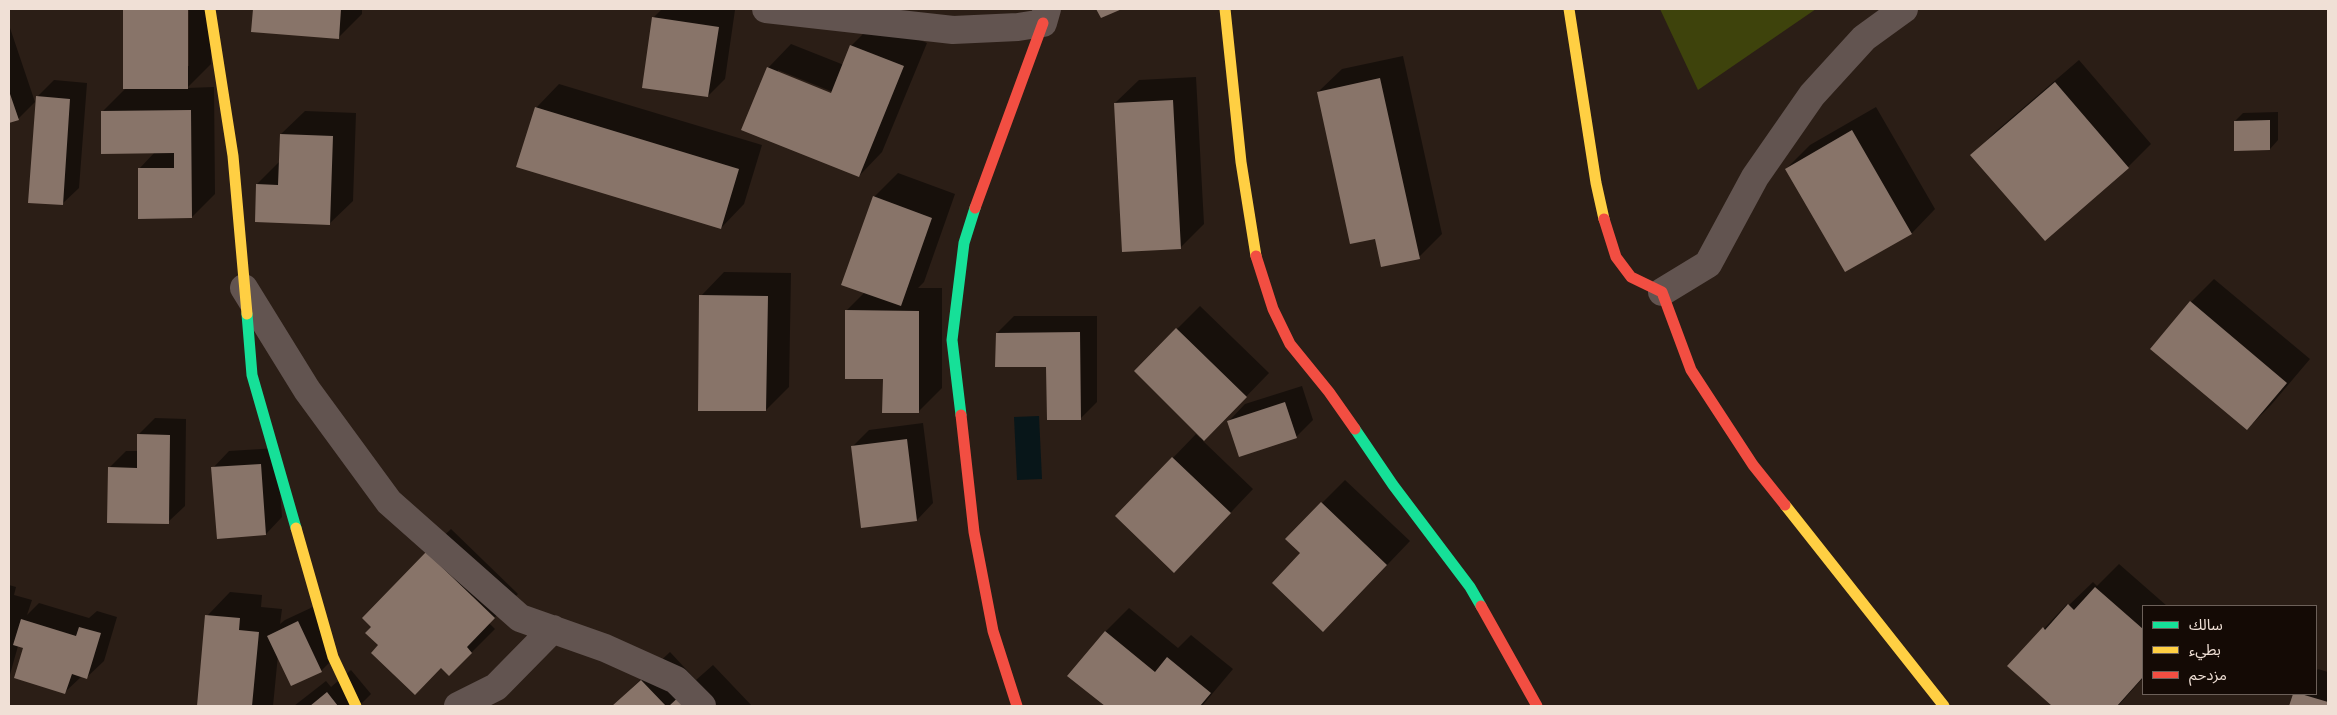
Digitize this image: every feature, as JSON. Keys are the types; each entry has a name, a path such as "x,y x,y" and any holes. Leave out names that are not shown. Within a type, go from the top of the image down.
{"street":[{"path":"210,9 233,156 252,375 333,657 356,706"},
{"path":"766,9 953,30 1018,27 1045,16"},
{"path":"1225,9 1241,162 1253,248 1273,309 1290,344 1329,392 1393,485 1470,587 1538,706"},
{"path":"1568,9 1606,230 1616,257 1631,277 1662,292 1692,370 1753,465 1944,706"},
{"path":"1662,292 1708,264 1755,177 1812,95 1864,38 1904,9"},
{"path":"1017,706 993,631 974,532 952,340 964,243 1045,16"},
{"path":"244,288 307,390 389,502 520,618 605,648 676,680 702,706"},
{"path":"458,706 496,686 554,629"}],"green space":[{"path":"1660,9 1816,9 1698,90"}],"shaded area":[{"path":"1039,416 1042,479 1017,480 1014,417"}],"building":[{"path":"123,9 188,9 188,89 123,89"},
{"path":"253,9 341,9 339,39 251,32"},
{"path":"1096,9 1122,9 1101,18"},
{"path":"652,17 719,27 708,97 642,88"},
{"path":"850,45 904,66 859,177 741,130 767,67 831,93"},
{"path":"1380,78 1420,259 1381,267 1375,239 1350,244 1317,92"},
{"path":"2055,82 2129,168 2045,241 1970,155"},
{"path":"9,91 19,120 9,123"},
{"path":"36,96 70,99 63,205 28,203"},
{"path":"1173,100 1181,249 1122,252 1114,103"},
{"path":"535,107 739,169 721,229 516,167"},
{"path":"191,110 192,218 138,219 138,168 174,168 174,153 101,154 101,111"},
{"path":"2270,120 2270,150 2234,151 2234,121"},
{"path":"1852,130 1912,234 1845,272 1785,169"},
{"path":"280,134 333,136 330,225 255,222 256,184 278,185"},
{"path":"873,196 932,218 901,306 841,285"},
{"path":"699,295 768,296 766,411 698,411"},
{"path":"2190,301 2287,383 2247,430 2150,349"},
{"path":"845,310 919,311 919,413 882,413 883,379 845,379"},
{"path":"1176,328 1247,397 1204,441 1134,371"},
{"path":"1080,332 1081,420 1047,420 1046,367 995,367 996,333"},
{"path":"1285,402 1297,438 1239,457 1227,421"},
{"path":"137,434 170,435 169,524 107,523 108,467 137,468"},
{"path":"907,439 917,521 861,528 851,446"},
{"path":"1172,457 1231,513 1174,573 1115,516"},
{"path":"261,464 266,535 217,539 211,467"},
{"path":"1321,502 1387,565 1323,632 1272,583 1300,553 1285,539"},
{"path":"426,552 495,618 467,647 472,653 449,676 441,668 415,695 371,653 378,645 365,633 371,627 362,618"},
{"path":"2095,587 2142,628 2142,678 2117,706 2052,706 2007,666 2043,627 2045,630 2068,604 2074,610"},
{"path":"205,615 240,618 239,630 259,632 252,706 197,706"},
{"path":"21,619 76,636 79,627 101,633 87,679 72,674 65,694 14,678 23,648 13,645"},
{"path":"298,621 322,672 291,686 267,636"},
{"path":"1105,631 1155,672 1167,657 1211,693 1200,706 1105,706 1067,676"},
{"path":"641,680 666,706 612,706"},
{"path":"327,692 338,706 310,706"},
{"path":"684,692 697,706 669,706"},
{"path":"2293,695 2304,695 2328,702 2328,706 2289,706"}],"traffic: fast":[{"path":"961,415 952,340 964,243 975,208"},
{"path":"247,314 252,375 296,528"},
{"path":"1355,429 1393,485 1470,587 1481,606"}],"traffic: slow":[{"path":"210,9 233,156 247,314"},
{"path":"1225,9 1241,162 1256,256"},
{"path":"1569,9 1596,183 1604,219"},
{"path":"1785,505 1944,706"},
{"path":"296,528 333,657 356,706"}],"traffic: jam":[{"path":"975,208 1043,23"},
{"path":"1604,219 1616,257 1631,277 1662,292 1691,370 1753,465 1785,505"},
{"path":"1256,256 1273,309 1290,344 1329,392 1355,429"},
{"path":"961,415 974,532 993,631 1017,706"},
{"path":"1481,606 1537,706"}]}
